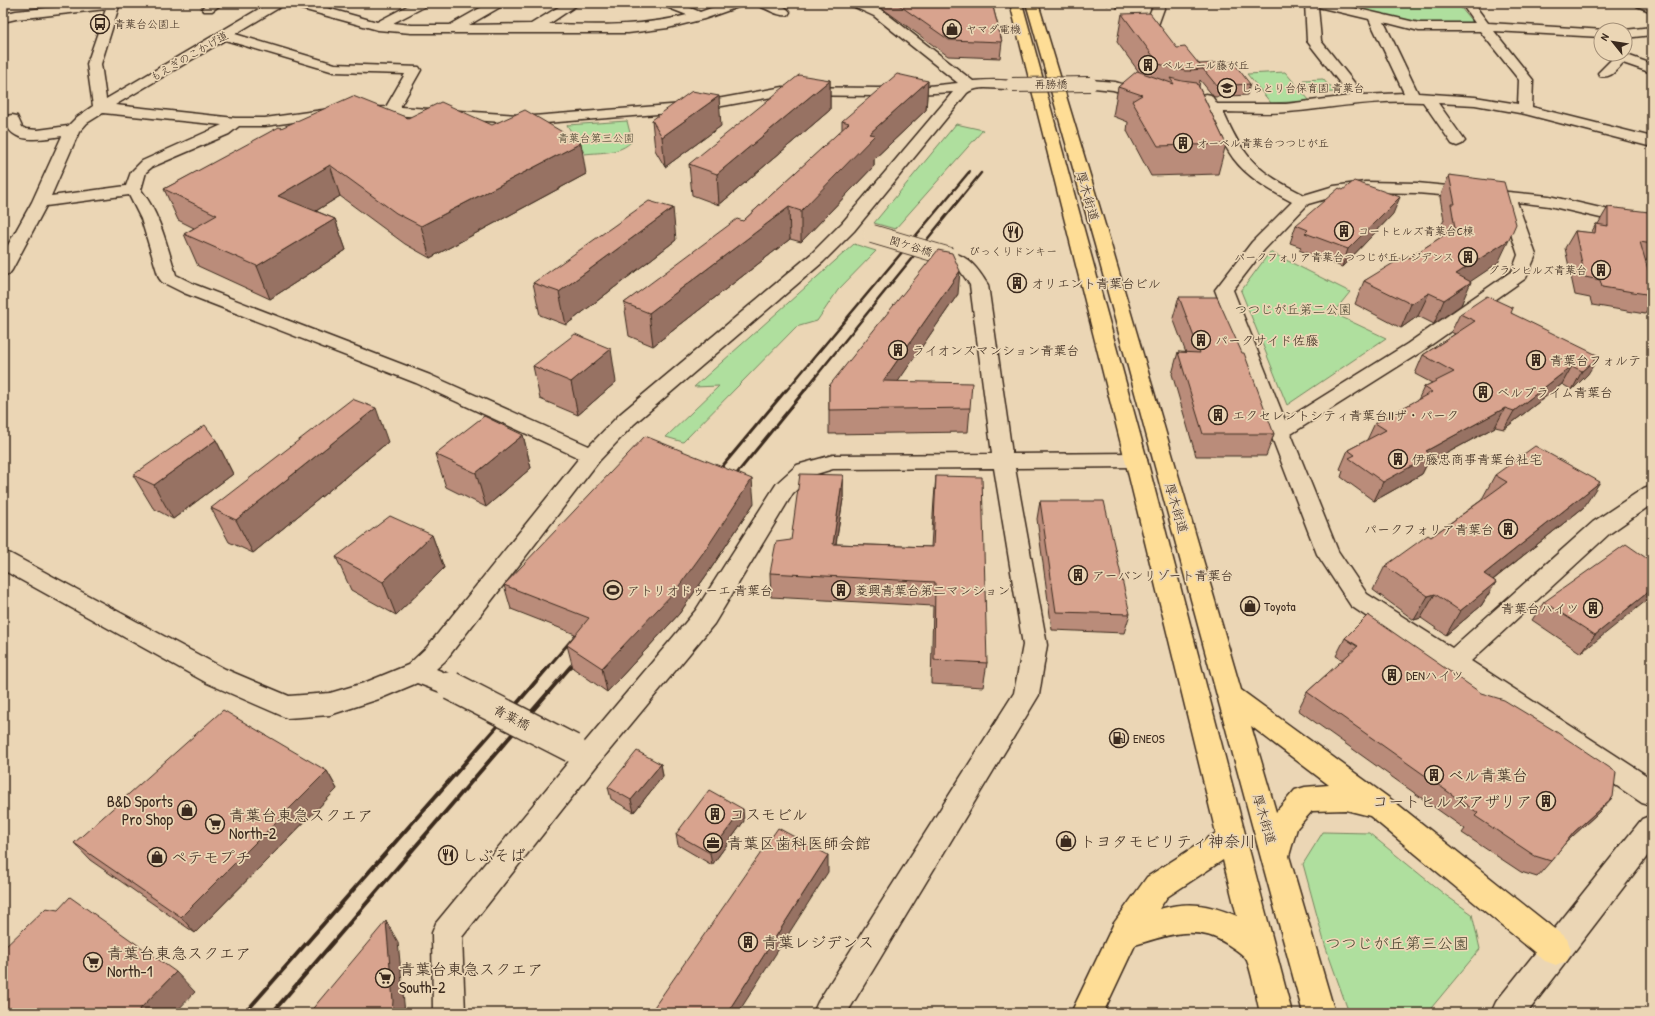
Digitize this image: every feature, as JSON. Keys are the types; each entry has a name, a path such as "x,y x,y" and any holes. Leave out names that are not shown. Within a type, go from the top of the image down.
{"highway":[{"name":"厚木街道","path":"1016,3 1136,460 1276,1013"},
{"name":"厚木街道","path":"1032,3 1103,245 1319,1013"},
{"path":"1229,695 1386,812 1556,950"},
{"path":"1275,855 1285,822 1305,799 1333,796 1358,799 1386,812"},
{"path":"1087,1013 1125,933 1157,887 1232,839"},
{"path":"1125,933 1170,920 1200,917 1224,924 1243,935 1260,951"}],"street":[{"path":"19,15 25,3"},
{"name":"もえぎのこかげ道","path":"72,130 82,120 100,108 278,3"},
{"path":"295,3 378,26 411,30 534,28 628,29 668,24 700,16 738,3"},
{"path":"378,26 422,3"},
{"path":"453,29 498,3"},
{"path":"534,28 574,3"},
{"path":"668,3 700,16"},
{"path":"763,3 784,12"},
{"path":"3,560 216,676 287,707 330,704 370,692 416,672 436,654 592,456 627,419 817,258 848,227 962,90 969,85 878,12 856,3"},
{"path":"1160,3 1150,28 1169,52"},
{"path":"1311,3 1314,41 1360,100"},
{"path":"1317,3 1375,18 1419,27 1484,27 1586,32 1593,36"},
{"path":"1467,3 1526,80 1525,110"},
{"path":"1641,3 1652,8"},
{"path":"3,18 113,4 94,64 100,108"},
{"path":"1375,18 1420,97 1457,141"},
{"path":"1633,33 1652,31"},
{"path":"224,35 334,68 414,70 391,110"},
{"path":"1605,72 1611,62"},
{"path":"1632,62 1652,69"},
{"name":"再勝橋","path":"100,108 235,122 265,122 330,113 391,110 533,120 695,107 783,92 878,92 929,90 969,85 1090,84 1115,86 1176,105 1214,108 1286,108 1360,100 1420,97 1475,101 1525,110 1652,142"},
{"path":"1198,88 1214,108 1240,155 1261,177 1302,201"},
{"path":"235,122 224,131 140,168 136,172 134,190 139,196 151,226 168,278 190,289 423,380 592,456"},
{"path":"3,270 40,202 72,130 29,134 15,130 9,124"},
{"path":"1652,225 1549,201 1507,196 1417,188 1365,187 1334,191 1302,201 1258,246 1224,290 1328,554 1359,600 1652,794"},
{"path":"40,202 134,190"},
{"path":"1280,432 1414,348 1520,274 1527,255 1507,196"},
{"name":"関ケ谷橋","path":"829,1013 1026,694 1036,645 1004,461 979,285 961,261 848,227"},
{"path":"449,1013 447,933 581,752 631,707 705,616 785,488 805,470 833,462 1136,460"},
{"path":"1453,662 1601,528 1652,493"},
{"name":"青葉橋","path":"416,672 451,686 581,752"},
{"path":"1508,1013 1652,828"}],"green space":[{"path":"1327,3 1457,3 1474,24 1420,24"},
{"path":"1285,72 1310,101 1271,103 1247,74"},
{"path":"1323,79 1335,92 1312,93 1303,80"},
{"name":"青葉台第三公園","path":"627,121 632,141 627,145 610,152 585,154 567,125"},
{"path":"956,124 983,130 895,229 874,223"},
{"path":"854,244 876,251 838,290 817,321 796,327 683,442 666,437 719,386 694,387"},
{"name":"つつじが丘第二公園","path":"1270,252 1350,292 1333,313 1386,338 1287,405 1241,291"},
{"name":"つつじが丘第三公園","path":"1323,832 1369,833 1444,894 1472,914 1480,949 1427,1013 1349,1013 1325,945 1303,864"}],"building":[{"path":"896,3 992,3 1002,42 949,40"},
{"path":"1150,13 1177,48 1185,47 1203,69 1185,71 1159,64 1122,14"},
{"path":"1233,62 1250,84 1217,86 1199,64"},
{"path":"1137,71 1174,84 1170,78 1197,83 1226,144 1158,146 1132,101 1142,95 1118,87"},
{"path":"897,74 928,81 869,134 875,135 801,211 789,207 649,313 624,303 737,219 743,221 849,123 842,121"},
{"path":"799,75 830,80 717,174 689,164"},
{"path":"692,91 719,96 662,137 652,120"},
{"path":"353,96 408,118 441,102 492,125 525,110 581,143 421,226 396,213 330,165 278,196 335,219 257,266 184,234 217,215 164,189 279,127 281,128"},
{"path":"1449,175 1504,182 1516,224 1509,240 1456,274 1471,282 1444,300 1429,293 1411,304 1364,281 1405,256 1409,258 1455,228 1451,204 1455,204"},
{"path":"1354,181 1400,197 1348,249 1305,233 1308,230 1296,225 1339,188 1343,190"},
{"path":"649,201 673,208 559,292 533,283"},
{"name":"グランヒルズ青葉台","path":"1608,207 1649,212 1652,223 1652,244 1640,242 1652,283 1652,295 1602,287 1600,280 1585,277 1575,231 1595,233 1596,224 1608,226"},
{"path":"938,250 952,253 960,271 883,381 972,383 970,408 829,410 829,386"},
{"path":"1487,296 1513,308 1511,313 1599,356 1582,371 1572,366 1514,411 1505,408 1426,451 1432,455 1383,482 1349,458 1355,455 1348,450 1386,430 1375,423 1432,392 1424,387 1454,372 1423,355 1475,321 1460,314"},
{"path":"1179,297 1217,297 1242,353 1244,353 1274,434 1203,434 1178,352 1200,353"},
{"path":"575,334 611,349 571,382 533,366"},
{"path":"352,399 376,408 236,520 211,508"},
{"path":"484,416 523,435 476,473 435,454"},
{"path":"205,425 216,440 154,485 133,475"},
{"name":"アトリオドゥーエ 青葉台","path":"645,436 752,479 708,546 676,590 602,668 567,645 589,618 504,585"},
{"name":"パークフォリア青葉台","path":"1535,446 1600,482 1484,574 1496,582 1460,611 1435,594 1428,596 1385,566 1428,535 1431,537 1507,482 1495,475"},
{"name":"菱興青葉台第二マンション","path":"800,474 843,475 833,544 933,547 936,476 982,477 987,663 934,660 935,582 770,573 776,542 791,540"},
{"name":"アーバンリゾート青葉台","path":"1040,501 1104,501 1130,614 1056,612"},
{"path":"390,516 432,535 383,582 336,557"},
{"name":"青葉台ハイツ","path":"1626,544 1652,562 1652,589 1595,635 1544,602"},
{"path":"1368,615 1481,693 1504,700 1555,731 1616,772 1613,797 1574,832 1551,861 1535,856 1475,816 1478,813 1307,692 1358,646 1345,638"},
{"name":"青葉台東急スクエア North-2","path":"223,710 327,771 181,917 74,843"},
{"path":"637,751 661,764 631,800 608,787"},
{"path":"709,790 743,809 710,853 676,834"},
{"name":"青葉レジデンス","path":"778,828 828,855 727,1013 650,1013"},
{"name":"青葉台東急スクエア North-1","path":"70,897 176,972 136,1013 3,1013 3,949 46,908 58,910"},
{"path":"386,921 393,1001 392,1013 309,1013"}],"railway":[{"path":"1117,8 1121,3"},
{"path":"786,391 969,172"},
{"path":"804,391 981,173"},
{"path":"715,475 786,390"},
{"path":"730,482 805,390"},
{"path":"548,667 575,636"},
{"path":"571,667 580,656"},
{"path":"523,722 508,714 549,666"},
{"path":"523,722 571,666"},
{"path":"245,1013 507,715 511,717"},
{"path":"272,1013 523,722"}],"place":[{"name":"青葉台公園上","path":"100,24"},
{"name":"ヤマダ電機","path":"952,29"},
{"name":"ベルエール藤が丘","path":"1148,65"},
{"name":"しらとり台保育園 青葉台","path":"1227,88"},
{"name":"オーベル青葉台つつじが丘","path":"1183,143"},
{"name":"コートヒルズ青葉台C棟","path":"1344,231"},
{"name":"びっくりドンキー","path":"1013,232"},
{"name":"パークフォリア青葉台つつじが丘レジデンス","path":"1468,257"},
{"name":"グランヒルズ青葉台","path":"1601,270"},
{"name":"オリエント青葉台ビル","path":"1017,283"},
{"name":"パークサイド佐藤","path":"1201,340"},
{"name":"ライオンズマンション青葉台","path":"898,350"},
{"name":"青葉台フォルテ","path":"1536,360"},
{"name":"ベルプライム青葉台","path":"1483,392"},
{"name":"エクセレントシティ青葉台IIザ・パーク","path":"1218,415"},
{"name":"伊藤忠商事青葉台社宅","path":"1398,459"},
{"name":"パークフォリア青葉台","path":"1508,529"},
{"name":"アーバンリゾート青葉台","path":"1078,575"},
{"name":"アトリオドゥーエ 青葉台","path":"613,590"},
{"name":"菱興青葉台第二マンション","path":"841,590"},
{"name":"Toyota","path":"1250,606"},
{"name":"青葉台ハイツ","path":"1593,608"},
{"name":"DENハイツ","path":"1392,675"},
{"name":"ENEOS","path":"1119,738"},
{"name":"ベル青葉台","path":"1434,775"},
{"name":"コートヒルズアザリア","path":"1546,801"},
{"name":"B&D Sports Pro Shop","path":"187,810"},
{"name":"コスモビル","path":"715,814"},
{"name":"青葉台東急スクエア North-2","path":"215,824"},
{"name":"トヨタモビリティ神奈川","path":"1066,841"},
{"name":"青葉区歯科医師会館","path":"713,843"},
{"name":"しぶそば","path":"448,855"},
{"name":"ペテモプチ","path":"157,857"},
{"name":"青葉レジデンス","path":"748,942"},
{"name":"青葉台東急スクエア North-1","path":"93,962"},
{"name":"青葉台東急スクエア South-2","path":"385,978"}]}
